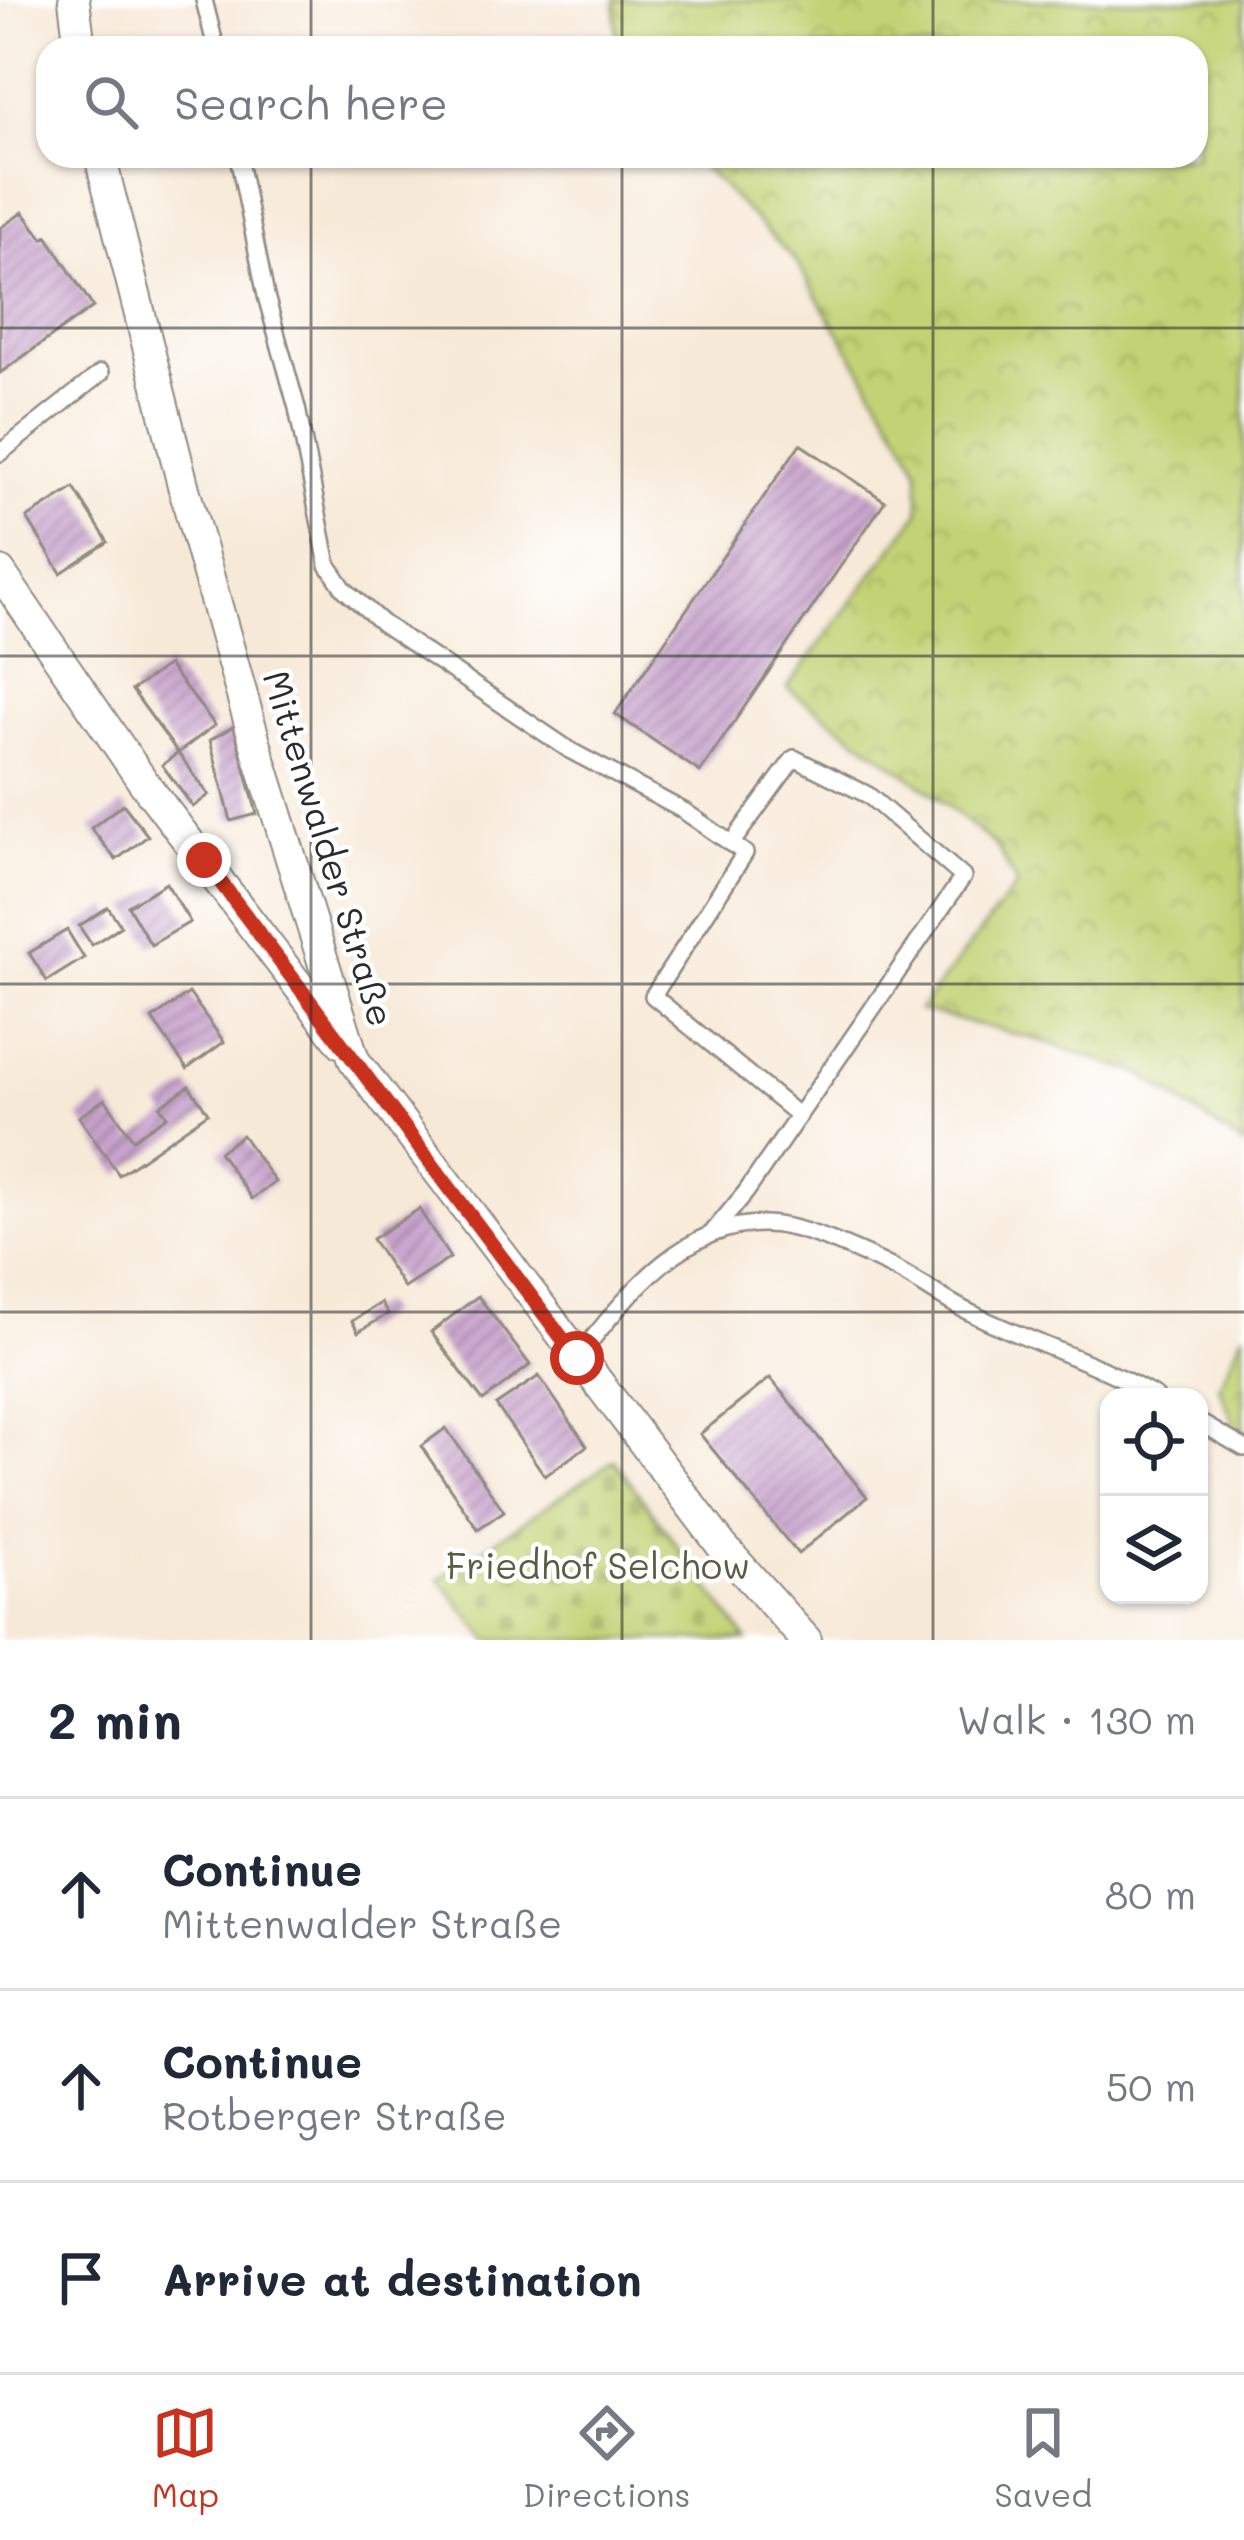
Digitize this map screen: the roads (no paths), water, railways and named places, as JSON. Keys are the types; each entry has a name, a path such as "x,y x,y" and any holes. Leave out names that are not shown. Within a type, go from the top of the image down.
{"street":[{"path":"74,0 78,36"},
{"name":"Mittenwalder Straße","path":"103,168 229,649 354,1060 722,1546 806,1640"},
{"path":"0,572 144,783 354,1060"}],"lane":[{"path":"204,0 213,36"},
{"path":"240,168 328,566 344,589 382,623 571,751 684,811 745,854 653,996 799,1116"},
{"path":"0,453 101,373"},
{"path":"712,1233 799,1116 963,877 868,795 794,758 731,844"},
{"path":"577,1358 676,1251 712,1233 765,1223 818,1237 887,1264 972,1314 1090,1360 1140,1388"},
{"path":"1208,1427 1244,1448"}],"park label":[{"name":"Friedhof Selchow","path":"598,1564"}]}
